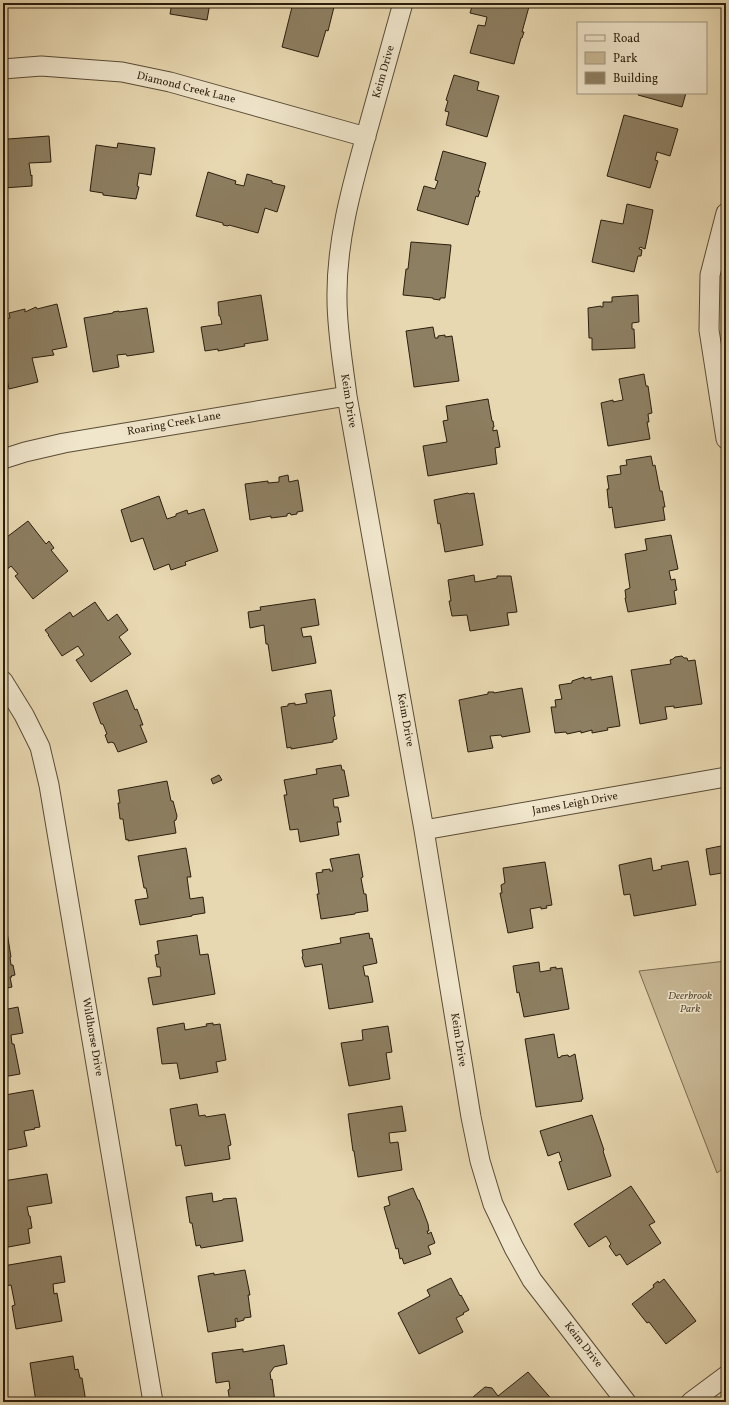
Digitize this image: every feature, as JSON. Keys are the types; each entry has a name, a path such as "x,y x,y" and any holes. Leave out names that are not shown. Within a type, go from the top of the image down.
{"street":[{"name":"Keim Drive","path":"404,3 349,198 342,233 336,299 347,396 424,830 471,1117 480,1161 493,1204 514,1248 532,1280 626,1402"},
{"name":"Diamond Creek Lane","path":"3,70 41,66 122,72 170,82 366,137"},
{"path":"726,213 710,275 709,330 726,439"},
{"name":"Roaring Creek Lane","path":"3,459 64,443 347,396"},
{"name":"Wildhorse Drive","path":"3,681 24,715 40,747 49,785 153,1402"},
{"name":"James Leigh Drive","path":"424,830 726,777"},
{"path":"691,1402 726,1376"}],"green space":[{"name":"Deerbrook Park","path":"726,961 726,1166 717,1173 639,971"}],"building":[{"path":"172,3 210,3 207,20 170,14"},
{"path":"293,3 320,3 334,7 328,31 326,30 318,57 282,47"},
{"path":"473,3 530,3 522,32 524,32 514,64 470,53 478,25 485,26 487,17 470,13"},
{"path":"454,75 479,82 477,90 499,96 487,137 446,125 449,112 445,111 448,101 446,100"},
{"path":"638,94 686,94 682,107"},
{"path":"624,115 678,129 670,156 657,152 655,160 658,161 650,188 607,176"},
{"path":"49,136 51,162 29,163 31,176 32,175 32,186 3,188 3,141 8,139"},
{"path":"118,143 155,148 151,175 139,173 137,186 139,187 136,199 103,195 103,193 90,191 96,145 117,148"},
{"path":"443,151 486,163 478,191 480,191 478,197 476,196 468,225 417,210 424,186 435,189 438,181 435,180"},
{"path":"208,172 236,181 235,184 244,186 247,174 285,186 277,212 265,208 258,233 229,225 223,225 223,223 196,216"},
{"path":"627,204 653,210 645,249 640,247 639,249 642,250 641,256 638,256 634,272 592,262 601,220 623,224"},
{"path":"411,242 451,245 445,298 440,298 440,300 403,295"},
{"path":"261,295 268,340 244,344 245,346 218,351 218,349 205,351 201,327 222,324 219,316 218,302"},
{"path":"638,295 639,322 632,323 632,329 634,329 635,348 592,350 592,338 589,338 588,308 603,307 603,302 612,302 612,297"},
{"path":"57,304 67,347 52,350 54,355 32,358 38,382 9,389 3,361 3,319 10,318 9,313 25,309 25,312 36,307 37,309"},
{"path":"147,308 154,352 127,356 126,354 117,355 119,367 93,372 84,318 119,311"},
{"path":"433,327 435,338 445,335 445,337 452,336 459,381 414,387 406,331"},
{"path":"644,374 646,386 648,386 652,413 648,414 649,422 647,422 650,439 608,446 601,403 613,400 613,402 623,400 619,379"},
{"path":"488,399 494,427 493,431 497,430 500,447 495,448 497,464 428,476 423,446 447,442 443,421 448,420 446,406"},
{"path":"651,456 653,466 655,465 660,491 662,491 665,507 663,507 665,520 615,528 612,507 609,508 607,476 621,474 620,466 627,465 626,460"},
{"path":"288,475 289,482 298,480 303,511 291,515 290,513 287,514 287,516 271,518 271,516 250,520 245,484 268,481 268,483 279,482 279,477"},
{"path":"474,493 483,545 445,552 434,500"},
{"path":"159,496 167,519 187,510 188,514 204,509 218,551 185,562 186,565 171,570 169,564 154,570 143,538 131,542 121,510"},
{"path":"28,521 46,544 49,541 54,548 51,550 68,571 33,599 15,576 18,574 11,566 3,573 3,540"},
{"path":"671,535 678,569 669,571 671,580 675,579 677,590 674,591 676,604 628,612 625,590 630,588 625,554 647,550 645,539"},
{"path":"474,575 475,582 497,578 497,576 511,576 517,612 507,613 509,625 470,631 467,615 452,616 449,601 451,601 448,580"},
{"path":"315,599 319,625 301,628 303,637 311,636 316,663 272,671 268,644 266,644 264,625 250,628 248,612 261,610 260,607"},
{"path":"95,602 108,621 117,614 128,630 119,637 131,654 91,682 76,660 84,655 78,646 62,656 45,630 70,612 73,617"},
{"path":"682,656 687,658 688,661 695,660 702,704 674,708 674,706 665,707 667,719 640,724 631,670 671,664 670,660 675,657"},
{"path":"612,676 620,726 607,728 608,730 592,733 592,730 581,733 581,731 567,734 566,732 555,733 551,707 556,707 555,700 562,699 559,685 572,683 572,681 584,677 584,679 591,677 591,680"},
{"path":"522,688 530,732 502,737 501,735 490,736 493,748 468,752 459,700 488,694 488,692 494,693"},
{"path":"127,690 135,710 137,709 143,725 140,725 147,742 118,752 114,743 108,743 105,735 107,734 103,724 101,724 93,703"},
{"path":"331,690 335,716 333,717 337,739 333,740 333,742 291,749 291,747 287,748 281,707 288,706 288,704 295,703 295,705 307,703 305,694"},
{"path":"341,765 342,770 344,770 349,796 333,799 334,807 338,807 341,822 337,822 339,835 300,842 298,829 290,830 284,795 287,795 284,780 317,774 316,769"},
{"path":"219,775 222,780 213,784 211,779"},
{"path":"167,781 171,801 173,801 177,816 176,820 174,821 176,833 128,841 128,839 126,840 123,819 120,819 118,790"},
{"path":"726,845 726,887 722,873 710,875 706,849"},
{"path":"186,848 191,877 187,877 190,899 203,897 205,913 140,925 135,900 148,898 146,888 144,888 138,856"},
{"path":"359,854 363,877 361,878 364,894 366,894 368,911 321,919 317,894 319,894 316,873 323,872 322,870 330,869 330,871 333,871 330,859"},
{"path":"651,858 653,871 662,869 661,866 688,861 696,905 634,916 630,894 624,895 619,865"},
{"path":"545,862 552,905 546,906 547,908 541,909 541,907 530,909 533,928 508,933 500,893 502,893 501,885 505,883 503,868"},
{"path":"7,932 11,965 13,965 15,975 10,977 12,987 3,989 3,933"},
{"path":"369,933 370,939 372,938 377,963 363,966 365,976 368,976 373,1002 329,1009 322,964 305,967 302,957 302,950 341,943 340,938"},
{"path":"197,935 200,955 208,954 215,994 153,1005 148,978 161,976 160,967 157,967 155,955 159,954 157,941"},
{"path":"539,962 540,972 551,970 550,968 562,968 569,1009 524,1017 519,992 517,993 513,966"},
{"path":"18,1007 23,1033 11,1035 20,1074 3,1077 3,1010"},
{"path":"184,1023 185,1030 207,1026 206,1024 220,1024 226,1060 216,1062 218,1072 180,1079 177,1063 162,1064 157,1028"},
{"path":"388,1026 392,1052 386,1053 390,1079 349,1086 341,1043 363,1040 362,1030"},
{"path":"554,1034 558,1058 568,1055 569,1057 575,1054 583,1099 581,1100 582,1101 536,1107 525,1039"},
{"path":"33,1090 40,1127 24,1131 27,1146 3,1151 3,1104 7,1103 5,1095"},
{"path":"197,1104 199,1116 205,1115 206,1117 225,1114 231,1145 228,1146 230,1159 185,1166 181,1145 176,1146 170,1109"},
{"path":"402,1106 406,1131 389,1133 390,1143 398,1142 402,1170 358,1177 348,1114"},
{"path":"592,1115 611,1176 568,1190 559,1162 562,1161 559,1152 548,1156 540,1131"},
{"path":"47,1174 52,1203 27,1207 32,1228 28,1229 30,1243 3,1248 3,1181"},
{"path":"631,1186 655,1222 649,1225 661,1243 627,1265 620,1254 616,1256 609,1246 611,1244 606,1236 589,1247 574,1224"},
{"path":"413,1188 428,1224 428,1234 431,1232 435,1243 428,1246 431,1254 404,1264 402,1258 400,1259 398,1248 396,1249 384,1207 390,1205 388,1197"},
{"path":"212,1193 213,1202 223,1199 236,1198 243,1241 201,1248 200,1245 196,1246 192,1223 190,1223 186,1197"},
{"path":"61,1256 65,1282 53,1284 54,1294 57,1293 62,1321 16,1329 12,1306 15,1305 11,1285 3,1286 3,1266"},
{"path":"245,1270 250,1295 248,1295 251,1317 244,1318 244,1320 237,1322 237,1318 235,1319 236,1327 208,1332 198,1276"},
{"path":"451,1278 469,1310 456,1318 463,1332 419,1354 398,1313 430,1296 427,1290"},
{"path":"664,1279 696,1321 666,1344 649,1322 647,1323 632,1304 654,1287 653,1285 658,1281 659,1283"},
{"path":"284,1345 287,1364 274,1367 270,1373 275,1402 230,1402 228,1390 230,1389 229,1381 216,1383 212,1353 243,1349 243,1352"},
{"path":"73,1356 75,1370 78,1369 80,1378 82,1378 86,1402 36,1402 30,1363"},
{"path":"528,1372 554,1402 473,1402 473,1397 485,1387 492,1388 498,1396"}]}
